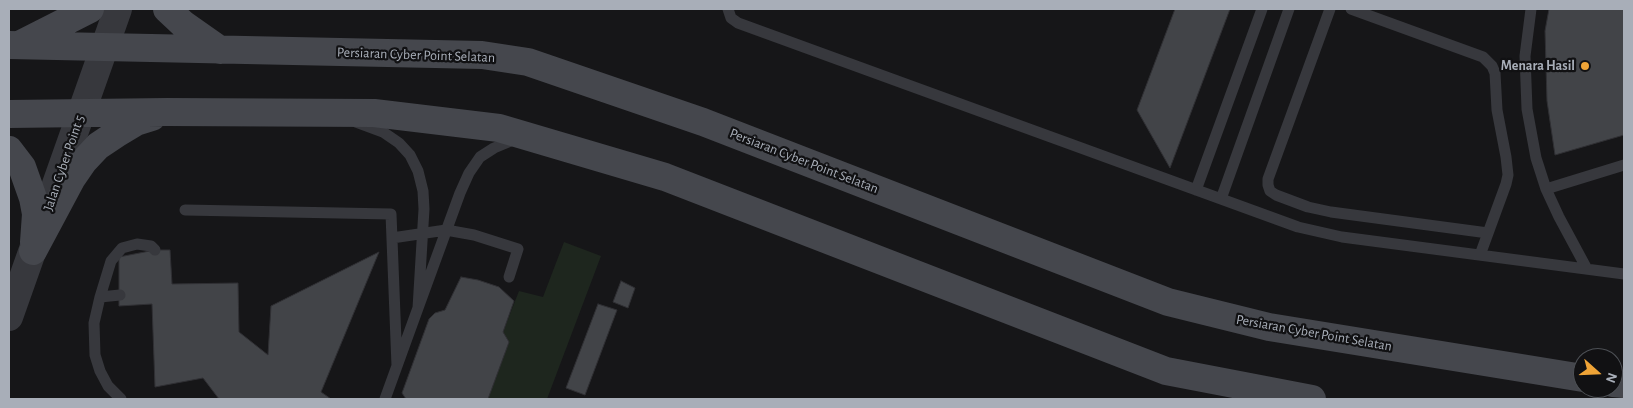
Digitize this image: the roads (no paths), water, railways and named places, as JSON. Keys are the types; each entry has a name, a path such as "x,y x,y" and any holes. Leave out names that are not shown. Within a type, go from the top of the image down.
{"main road":[{"path":"14,45 90,9"},
{"path":"166,9 183,24 220,50"},
{"name":"Persiaran Cyber Point Selatan","path":"14,45 482,55 528,62 703,122 1168,302 1269,327 1573,376"},
{"path":"33,251 72,178 83,162 98,146 136,122 167,112"},
{"path":"9,114 167,112 374,113 499,128 665,178 1166,371 1312,399"},
{"path":"9,150 22,167 33,198 36,214 33,251"}],"street":[{"name":"Jalan Cyber Point 5","path":"9,317 118,9"}],"lane":[{"path":"728,9 731,18 738,23 1298,227 1320,233 1624,274"},
{"path":"1196,190 1262,9"},
{"path":"1221,199 1289,9"},
{"path":"1330,9 1268,179 1270,191 1308,207 1332,212 1488,233"},
{"path":"1350,9 1483,57 1492,66 1495,73 1497,110 1508,168 1506,184 1480,255"},
{"path":"1531,9 1525,56 1526,109 1536,158 1546,188 1559,217 1587,270"},
{"path":"332,113 383,132 399,143 410,155 418,171 423,191 424,209 418,308"},
{"path":"385,399 446,230 469,173 480,157 494,148 526,135"},
{"path":"1546,188 1624,165"},
{"path":"185,210 391,214 397,366"},
{"path":"392,238 446,230 474,235 518,249 509,277"},
{"path":"121,399 108,386 100,371 95,355 94,323 111,261 122,248 137,244 151,246 155,250"},
{"path":"100,297 120,295"}],"place":[{"name":"Menara Hasil","path":"1585,66"}]}
